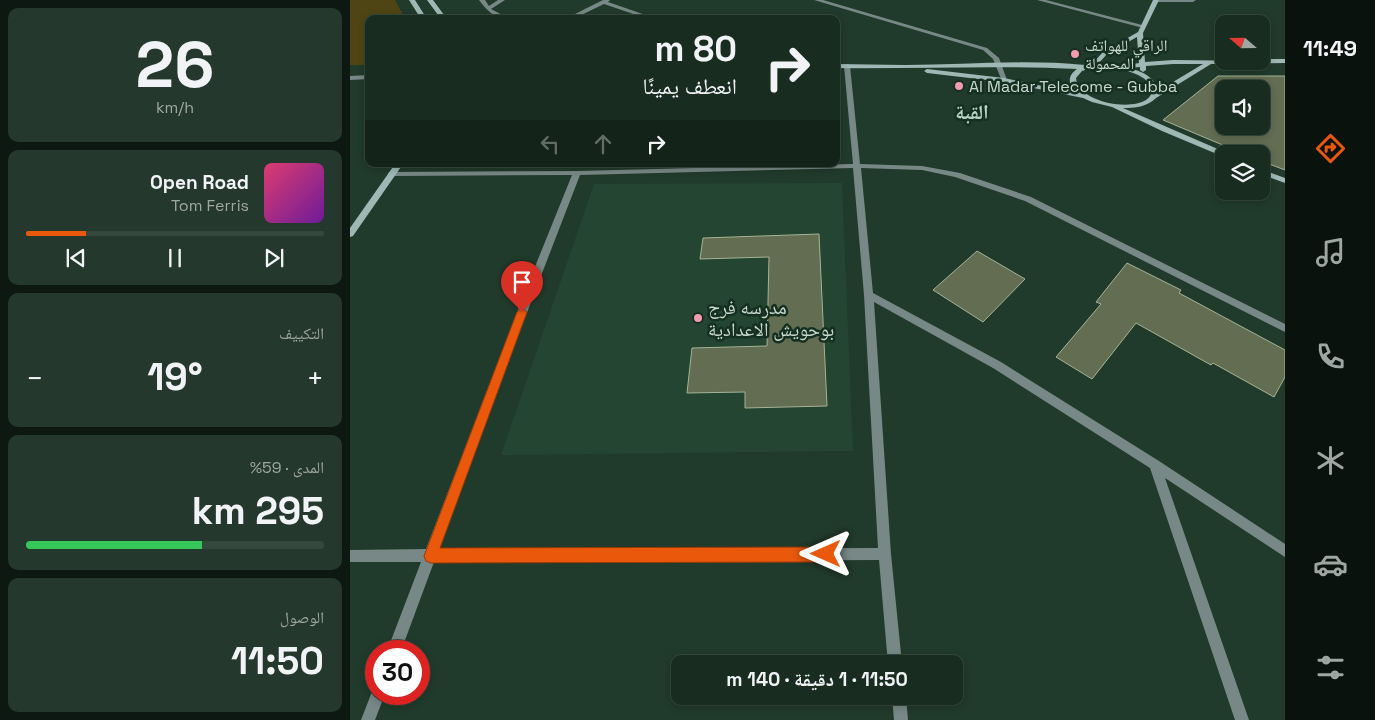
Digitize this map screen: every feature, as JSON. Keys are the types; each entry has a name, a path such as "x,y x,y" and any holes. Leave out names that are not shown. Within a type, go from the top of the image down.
{"main road":[{"path":"412,0 421,15"},
{"path":"430,0 441,15"},
{"path":"1143,76 1140,34 1156,0"},
{"path":"1094,65 1105,53 1140,34"},
{"path":"841,66 906,68 999,64 1119,67 1143,64 1285,61"},
{"path":"1112,105 1138,105 1148,102 1154,96 1209,62"},
{"path":"1084,67 1076,71 1072,77 1073,83 1086,97"},
{"path":"1119,67 1143,76 1151,82 1155,90 1154,96"},
{"path":"906,68 1004,80 1086,97 1112,105 1164,130 1215,151"},
{"path":"350,234 397,167"},
{"path":"1270,175 1285,181"}],"street":[{"path":"482,0 490,10 499,15"},
{"path":"489,8 502,0"},
{"path":"818,0 984,49 994,54 1004,80"},
{"path":"1040,0 1143,26"},
{"path":"1156,0 1193,0"},
{"path":"576,15 606,1 643,15"},
{"path":"841,66 856,166 869,295 885,554 895,655"},
{"path":"350,78 365,77"},
{"path":"840,166 922,168 972,180 1028,199 1285,328"},
{"path":"392,174 577,173 816,167"},
{"path":"398,640 529,294 577,173"},
{"path":"869,295 998,365 1285,551"},
{"path":"1155,465 1242,720"},
{"path":"350,556 885,554"},
{"path":"368,720 374,705"},
{"path":"899,705 901,720"}],"shaded area":[{"path":"350,0 395,0 403,15 365,15 365,65 350,65"},
{"name":"مدرسه فرج بوحويش الاعدادية","path":"842,183 853,451 501,455 594,184"}],"building":[{"path":"1218,76 1285,76 1285,170 1270,164 1270,145 1223,145 1163,120"},
{"path":"819,234 827,406 745,408 745,392 687,393 692,348 767,346 769,257 700,259 703,238"},
{"path":"977,251 1025,279 983,322 933,290"},
{"path":"1127,263 1181,290 1179,293 1285,350 1285,377 1274,397 1213,363 1211,365 1136,323 1092,379 1056,357 1101,304 1096,302"}],"place":[{"name":"الراقي للهواتف المحمولة","path":"1075,54"},
{"name":"Al Madar Telecome - Gubba","path":"959,86"},
{"name":"مدرسه فرج بوحويش الاعدادية","path":"698,318"}],"district":[{"name":"القبة","path":"972,112"}],"route":[{"path":"522,312 431,556 826,554"}]}
